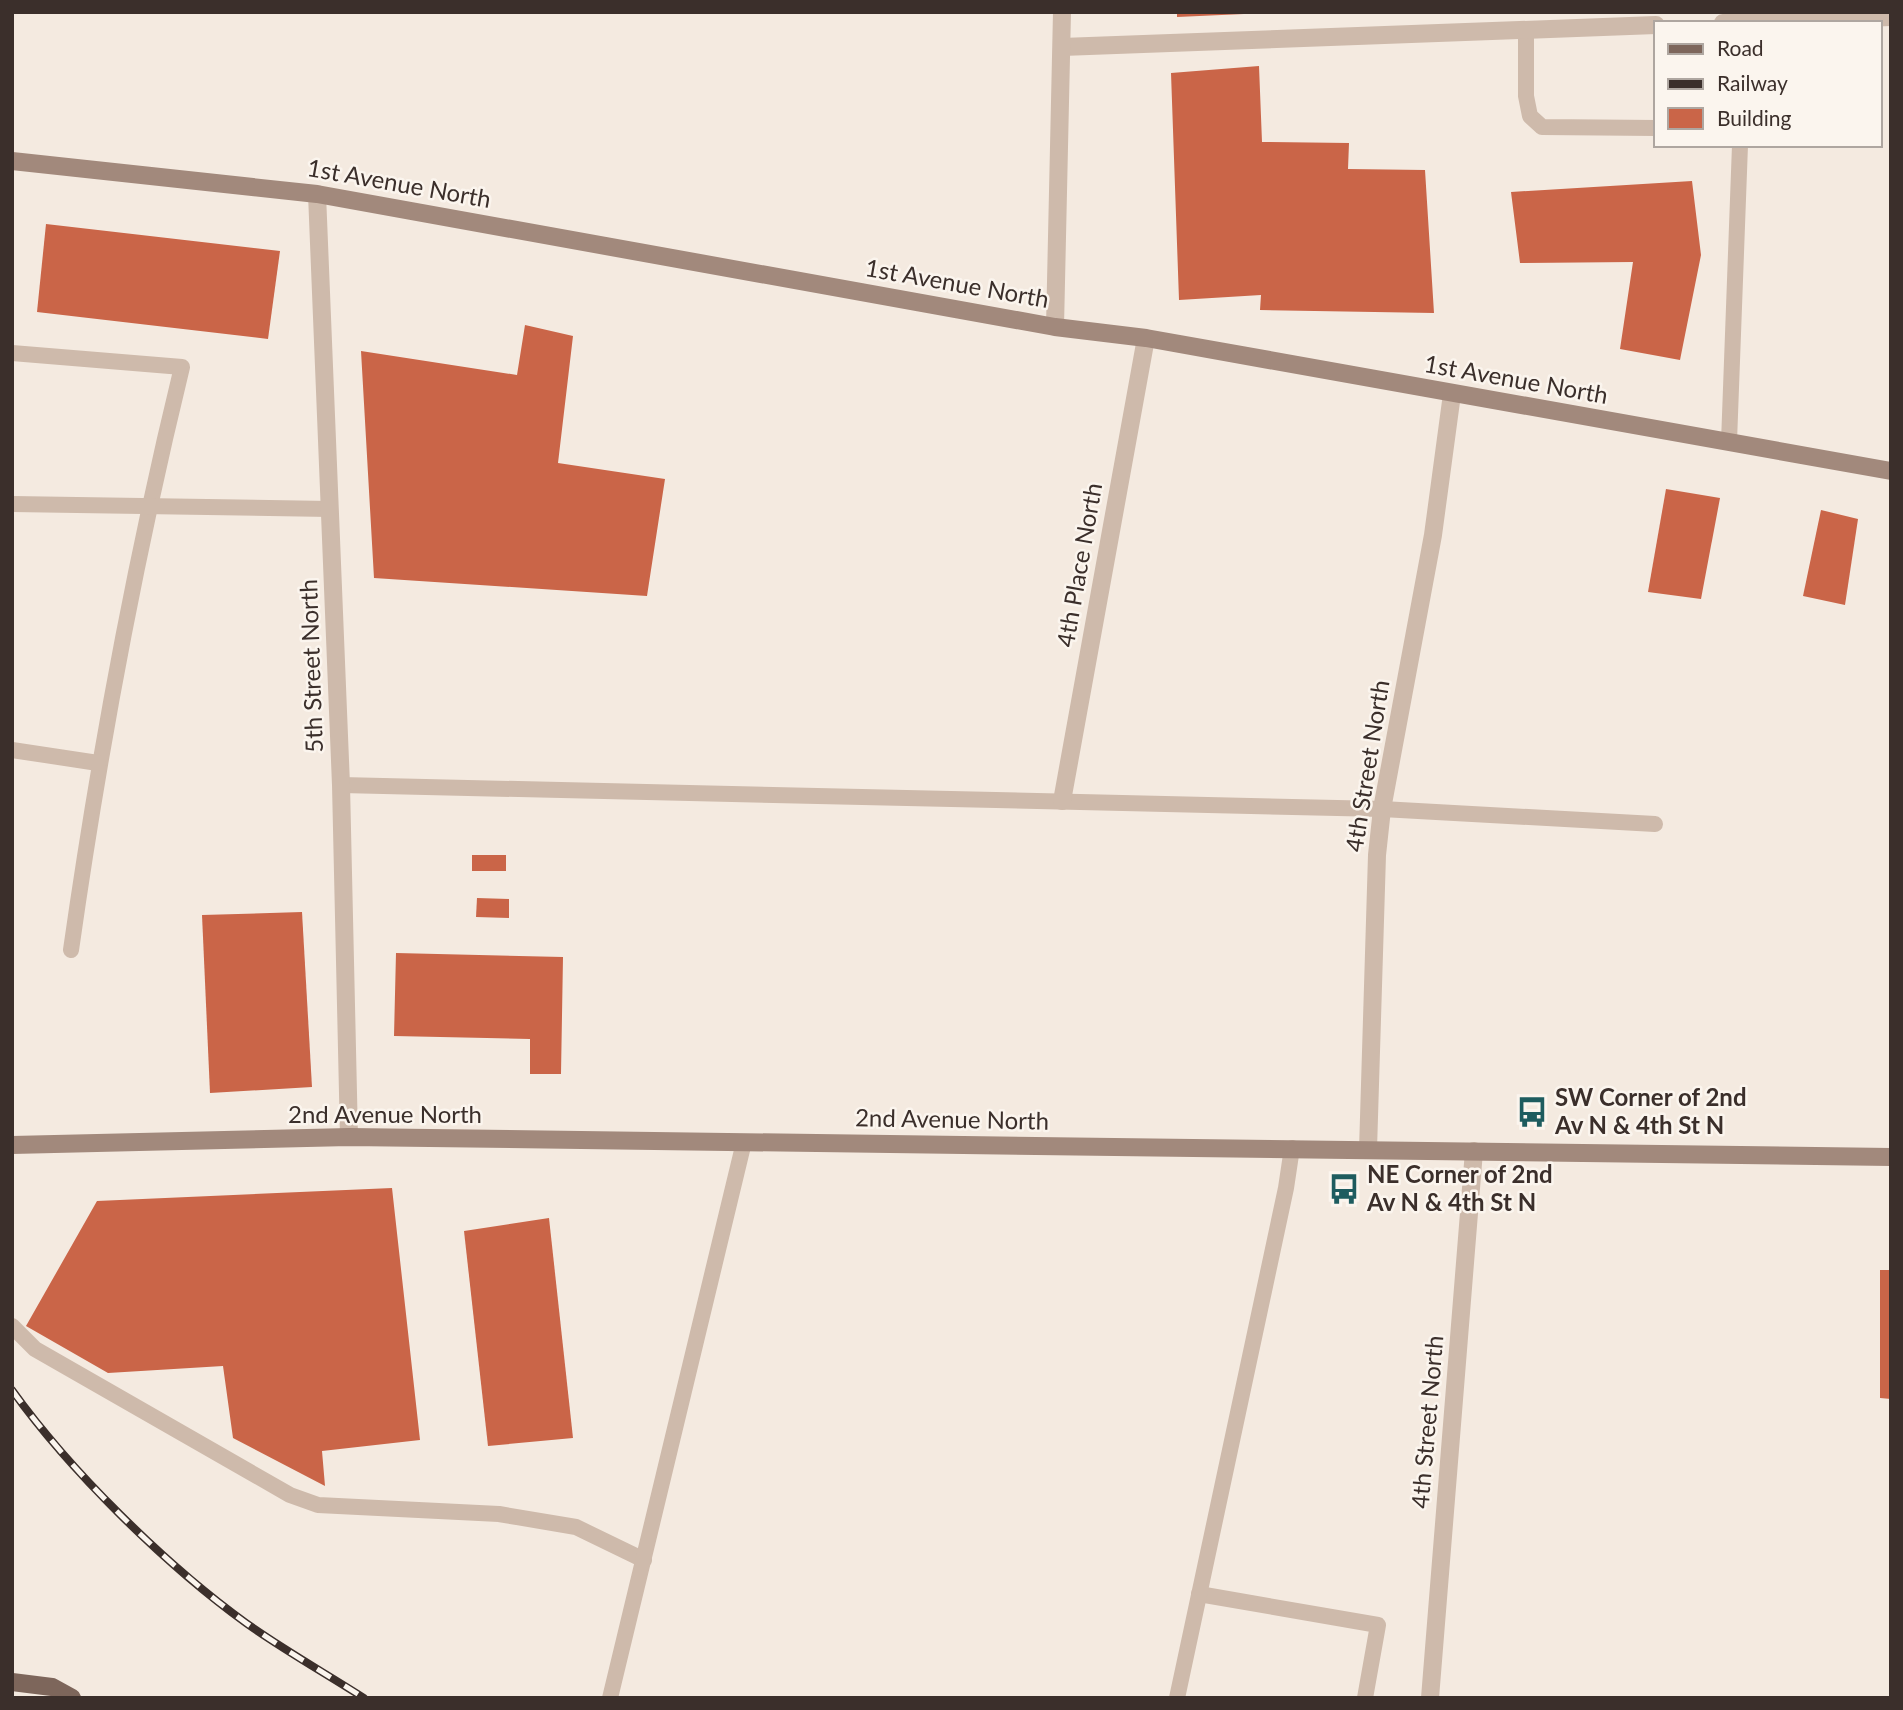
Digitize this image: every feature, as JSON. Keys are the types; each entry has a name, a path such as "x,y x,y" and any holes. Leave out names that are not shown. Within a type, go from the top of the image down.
{"main road":[{"path":"12,1682 52,1687 72,1698"}],"street":[{"path":"1055,327 1062,12"},
{"path":"1774,21 1891,17"},
{"path":"1062,47 1654,25"},
{"name":"1st Avenue North","path":"12,161 317,194 1055,327 1146,338 1891,471"},
{"name":"5th Street North","path":"317,194 341,785 349,1137"},
{"name":"4th Place North","path":"1062,801 1146,338"},
{"name":"4th Street North","path":"1368,1150 1377,855 1381,809 1433,535 1452,394"},
{"name":"2nd Avenue North","path":"12,1145 349,1137 1891,1157"},
{"name":"4th Street North","path":"1430,1698 1474,1151"}],"lane":[{"path":"1526,30 1526,96 1530,116 1542,127 1654,128"},
{"path":"1729,442 1740,147"},
{"path":"12,353 183,367 148,507 98,763 71,950"},
{"path":"12,504 330,509"},
{"path":"12,750 98,763"},
{"path":"341,785 1381,809 1655,824"},
{"path":"610,1698 744,1142"},
{"path":"1177,1698 1286,1188 1292,1148"},
{"path":"12,1326 35,1349 290,1495 318,1505 499,1514 576,1527 644,1560"},
{"path":"1199,1594 1378,1625 1366,1698"}],"building":[{"path":"1177,12 1244,12 1244,14 1177,17"},
{"path":"1259,66 1262,142 1349,143 1348,169 1425,170 1434,313 1260,310 1261,295 1179,300 1171,73"},
{"path":"1692,181 1701,255 1680,360 1620,349 1633,262 1520,263 1511,192"},
{"path":"46,224 280,251 268,339 37,312"},
{"path":"525,325 573,336 558,463 665,479 647,596 374,578 361,351 517,375"},
{"path":"1666,489 1720,498 1701,599 1648,592"},
{"path":"1821,510 1858,519 1845,605 1803,596"},
{"path":"472,855 506,855 506,871 472,871"},
{"path":"477,898 509,899 509,918 476,917"},
{"path":"302,912 312,1087 210,1093 202,915"},
{"path":"396,953 563,957 561,1074 530,1074 530,1039 394,1036"},
{"path":"392,1188 420,1440 322,1451 325,1486 233,1438 223,1366 108,1373 26,1326 97,1201"},
{"path":"549,1218 573,1438 488,1446 464,1231"},
{"path":"1880,1270 1891,1270 1891,1399 1880,1398"}],"railway":[{"path":"12,1390 90,1484 184,1574 260,1633 364,1698"}],"place":[{"name":"SW Corner of 2nd Av N & 4th St N","path":"1532,1112"},
{"name":"NE Corner of 2nd Av N & 4th St N","path":"1344,1189"}]}
